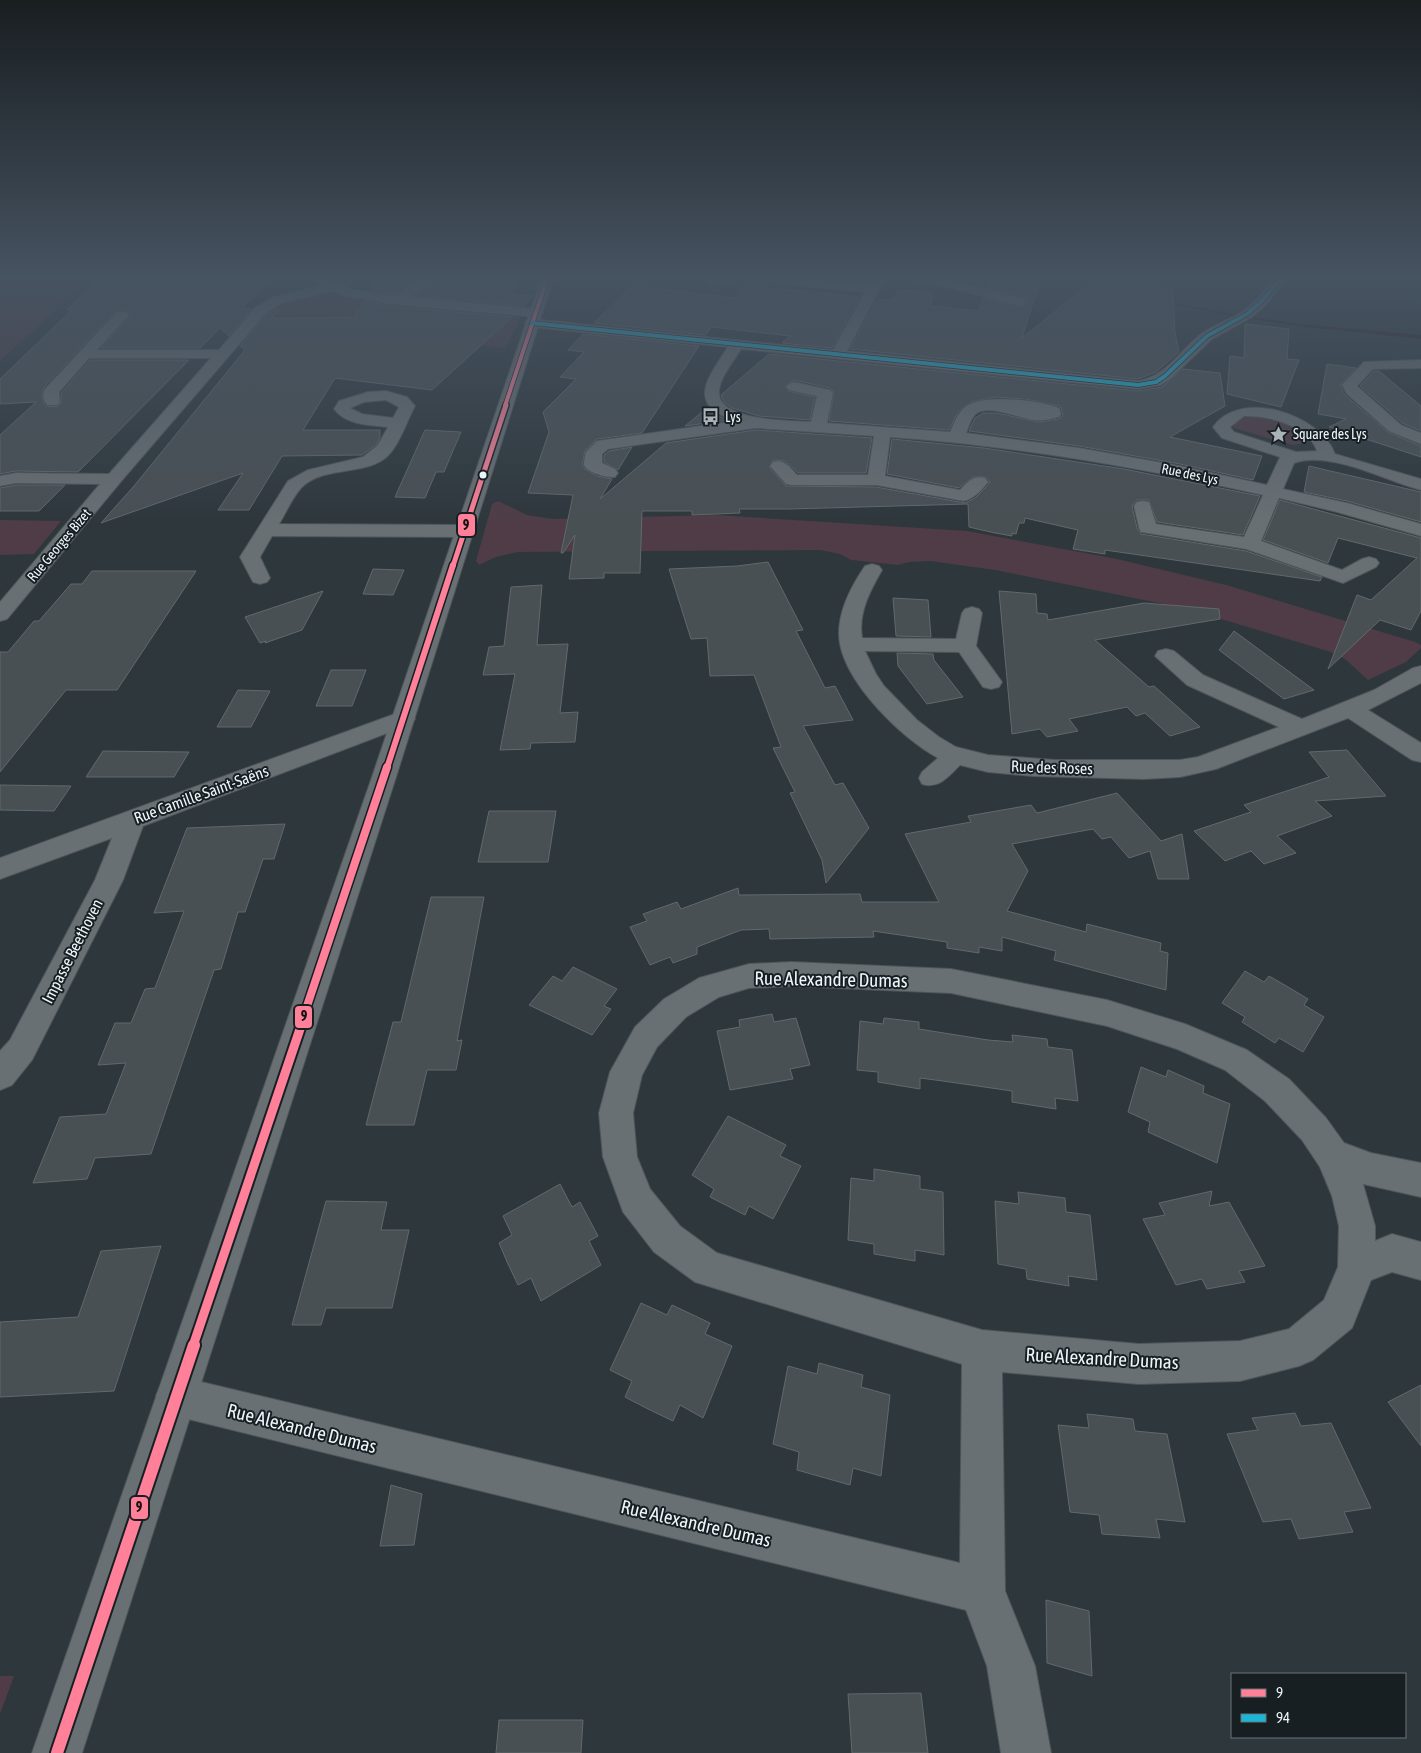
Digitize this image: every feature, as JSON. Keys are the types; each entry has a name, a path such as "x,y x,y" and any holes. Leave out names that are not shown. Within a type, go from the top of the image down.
{"street":[{"path":"52,402 51,390 80,361"},
{"name":"Rue Georges Bizet","path":"2,611 216,361"},
{"path":"57,1753 403,719 520,361"},
{"name":"Rue des Lys","path":"727,361 711,386 710,395 717,406 727,413 756,423 956,437 1079,453 1180,471 1342,507 1421,530"},
{"path":"904,361 1138,385 1156,382 1165,376 1179,361"},
{"path":"1421,364 1369,365 1349,385 1352,391 1395,428 1421,439"},
{"path":"794,387 825,392 818,428"},
{"path":"956,437 970,410 975,407 991,405"},
{"path":"1293,456 1228,435 1221,428 1237,413 1254,411 1290,418 1306,427 1325,446 1328,457"},
{"path":"260,578 250,557 294,485 302,477 377,456 398,423"},
{"path":"609,473 593,465 594,452 603,445 756,423"},
{"path":"876,480 883,431"},
{"path":"1250,544 1287,460 1293,456 1305,454 1328,457 1421,485"},
{"path":"779,466 792,480 876,480 964,496 979,482"},
{"path":"0,481 16,478 113,479"},
{"path":"1143,506 1148,528 1250,544 1343,577 1369,563"},
{"path":"266,530 464,531"},
{"name":"Rue des Roses","path":"872,570 857,594 850,624 851,644 866,677 882,699 930,744 955,756 997,765 1035,768 1146,770 1190,767 1350,708 1407,682 1421,673"},
{"path":"972,613 966,646 992,682"},
{"path":"851,644 966,646"},
{"path":"1166,656 1195,680 1300,727"},
{"path":"1350,708 1421,754"},
{"name":"Rue Camille Saint-Saëns","path":"0,869 403,719"},
{"path":"931,778 955,756"},
{"name":"Impasse Beethoven","path":"0,1075 21,1050 105,888 132,820"},
{"name":"Rue Alexandre Dumas","path":"791,974 951,981 1107,1013 1185,1038 1236,1060 1277,1090 1314,1129 1332,1156 1350,1195 1357,1226 1357,1267 1338,1314 1299,1346 1240,1361 1139,1364 982,1350 708,1269 666,1239 636,1200 620,1157 616,1113 626,1072 646,1037 675,1008 710,987 749,976 791,974"},
{"path":"1332,1156 1371,1170 1421,1180"},
{"path":"1357,1267 1392,1253 1421,1261"},
{"path":"982,1350 982,1591 1011,1666 1026,1753"},
{"name":"Rue Alexandre Dumas","path":"176,1396 982,1591"}],"shaded area":[{"name":"Square des Lys","path":"1260,415 1299,428 1308,440 1307,443 1292,445 1234,428 1232,425 1241,416"},
{"path":"498,501 527,515 553,519 717,515 967,531 1117,559 1226,585 1415,642 1421,645 1421,648 1406,662 1368,680 1345,659 1331,652 1184,608 995,570 930,561 909,562 898,565 851,560 840,554 820,550 518,552 496,557 479,565 476,561 492,504"},
{"path":"0,520 61,521 34,554 0,555"},
{"path":"0,1676 14,1676 0,1714"}],"building":[{"path":"19,361 69,361 44,387 42,396 45,406 57,407 61,403 61,393 89,361 188,361 78,472 16,471 0,474 0,435 36,402 0,404 0,379"},
{"path":"236,361 464,361 432,390 335,378 303,430 380,430 377,444 362,455 282,456 249,510 218,510 243,473 101,523 134,486"},
{"path":"576,361 689,361 642,433 597,439 585,451 582,465 585,469 597,476 612,479 600,499 666,443 756,430 872,438 866,473 798,473 785,461 773,460 769,467 786,486 876,487 965,503 975,498 987,486 990,482 986,477 973,477 959,488 887,474 892,439 984,448 1124,469 1260,496 1243,535 1157,522 1149,500 1137,500 1132,506 1137,528 1141,534 1246,551 1322,577 1320,581 1105,550 1105,554 1073,549 1078,530 1025,518 1024,523 1019,523 1016,534 1012,533 1012,536 995,533 969,527 968,504 739,509 740,513 692,515 692,511 642,511 640,573 604,573 604,578 569,579 575,535 563,553 561,553 573,495 528,493 549,432 543,412 576,379 560,377"},
{"path":"761,361 837,361 1138,391 1162,387 1183,369 1220,373 1225,406 1170,437 1262,456 1253,480 1180,464 1079,446 969,431 975,418 983,413 997,413 1038,422 1059,419 1063,415 1060,406 1025,399 996,397 971,402 958,412 949,430 829,421 834,392 830,388 794,380 785,386 788,391 815,397 810,420 759,416 732,408 724,402 721,395"},
{"path":"963,361 1169,361 1156,372 1138,379"},
{"path":"1230,361 1299,361 1281,407 1227,394"},
{"path":"1327,364 1356,368 1340,385 1345,395 1388,432 1421,446 1421,457 1329,427 1346,419 1318,414"},
{"path":"1374,371 1379,371 1421,406 1421,431 1402,423 1360,386"},
{"path":"708,407 718,416 728,420 685,426"},
{"path":"425,430 461,432 444,472 436,472 425,498 395,497"},
{"path":"632,447 618,470 604,462 604,455 609,451"},
{"path":"1309,466 1421,492 1421,522 1347,501 1304,492"},
{"path":"16,485 65,485 39,511 0,511 0,488"},
{"path":"1280,500 1421,538 1421,611 1411,630 1380,620 1328,669 1357,595 1371,600 1417,558 1338,538 1328,563 1263,540"},
{"path":"768,562 803,630 796,631 825,688 835,686 853,720 803,726 835,785 843,783 869,828 826,883 822,860 790,793 795,792 773,748 781,747 754,675 710,676 707,638 691,639 669,569 737,566"},
{"path":"373,569 404,570 393,595 363,594"},
{"path":"92,571 196,571 117,690 66,690 0,772 0,652 8,652 34,621 39,621 71,584 82,584"},
{"path":"542,585 537,645 568,644 560,713 578,712 575,742 531,743 530,749 500,750 515,674 483,675 489,647 504,646 511,587"},
{"path":"323,591 302,630 265,643 266,641 260,643 245,617"},
{"path":"999,591 1036,594 1037,613 1047,614 1048,620 1144,603 1219,609 1220,619 1095,640 1149,687 1154,686 1200,727 1170,736 1145,713 1136,716 1127,707 1069,719 1078,731 1047,737 1040,729 1012,734"},
{"path":"893,598 928,600 931,637 896,636"},
{"path":"1234,631 1314,690 1284,699 1219,650"},
{"path":"897,653 933,654 934,660 963,697 927,704 898,666"},
{"path":"331,670 366,670 352,706 316,706"},
{"path":"238,690 270,691 251,727 217,727"},
{"path":"1347,750 1386,796 1315,801 1332,816 1277,836 1296,853 1264,864 1251,851 1225,861 1194,831 1251,812 1244,805 1329,777 1309,752"},
{"path":"103,751 189,752 174,777 86,777"},
{"path":"0,785 71,786 54,811 0,810"},
{"path":"1117,793 1161,841 1182,834 1189,879 1158,879 1150,851 1129,858 1111,837 1102,839 1093,829 1012,844 1028,871 1007,911 1086,932 1087,924 1161,943 1160,951 1168,953 1166,990 1054,960 1056,951 1002,937 1002,951 979,947 979,953 947,948 947,942 873,931 874,937 770,939 769,929 741,930 697,947 697,954 673,963 670,957 650,965 630,927 647,921 643,914 677,902 681,909 738,888 739,895 860,894 862,902 939,902 905,834 971,822 968,816 1031,805 1037,813"},
{"path":"489,811 556,811 548,862 478,862"},
{"path":"285,824 274,859 263,859 245,912 238,912 221,969 214,970 151,1154 95,1158 87,1179 33,1183 60,1117 106,1114 126,1063 98,1065 115,1023 131,1023 145,989 155,988 184,911 154,913 187,828"},
{"path":"431,897 484,897 457,1041 462,1040 456,1070 427,1070 414,1125 366,1125 393,1022 401,1022"},
{"path":"573,967 617,989 604,1006 611,1009 592,1035 529,1005 553,976 562,981"},
{"path":"1245,971 1264,982 1269,976 1288,987 1308,999 1304,1005 1324,1017 1303,1052 1279,1038 1275,1043 1242,1022 1245,1017 1222,1003"},
{"path":"772,1014 774,1022 796,1018 810,1065 790,1069 793,1079 730,1090 717,1031 740,1027 739,1020"},
{"path":"884,1018 919,1022 919,1029 988,1040 1013,1042 1012,1035 1047,1039 1048,1047 1072,1050 1078,1101 1055,1098 1056,1109 1012,1102 1012,1091 920,1078 920,1089 878,1082 878,1072 857,1070 860,1021 883,1024"},
{"path":"1141,1067 1166,1077 1168,1070 1204,1086 1203,1093 1230,1104 1217,1163 1148,1132 1150,1122 1128,1112"},
{"path":"728,1116 786,1145 780,1156 801,1166 773,1219 749,1206 745,1215 710,1197 714,1189 692,1175"},
{"path":"874,1169 920,1176 920,1189 943,1192 944,1255 915,1250 915,1261 874,1254 874,1244 848,1240 851,1178 874,1181"},
{"path":"560,1184 572,1207 580,1202 598,1236 589,1241 601,1265 541,1301 531,1278 518,1285 508,1264 499,1243 512,1235 503,1216"},
{"path":"1212,1191 1209,1206 1229,1202 1265,1266 1239,1271 1245,1282 1207,1289 1202,1279 1176,1285 1143,1219 1165,1215 1159,1203"},
{"path":"1018,1192 1065,1198 1066,1212 1090,1215 1097,1280 1068,1276 1069,1286 1027,1279 1026,1269 998,1264 995,1201 1019,1204"},
{"path":"326,1201 387,1202 381,1230 409,1230 392,1308 326,1308 321,1325 292,1325"},
{"path":"161,1246 114,1391 0,1397 0,1322 78,1317 101,1251"},
{"path":"641,1303 667,1315 672,1305 710,1323 705,1334 732,1346 703,1418 680,1405 673,1421 648,1409 625,1397 632,1381 610,1370"},
{"path":"819,1363 863,1375 861,1387 890,1395 881,1476 853,1468 850,1485 797,1470 799,1452 773,1444 788,1366 817,1374"},
{"path":"1421,1385 1421,1446 1388,1402"},
{"path":"1295,1413 1301,1426 1331,1423 1371,1508 1344,1512 1353,1532 1299,1539 1291,1519 1263,1522 1227,1434 1258,1430 1252,1418"},
{"path":"1087,1414 1133,1419 1135,1431 1167,1434 1185,1522 1156,1519 1160,1538 1102,1534 1099,1515 1070,1512 1058,1425 1089,1428"},
{"path":"391,1485 422,1494 414,1545 380,1546"},
{"path":"1046,1600 1089,1611 1092,1676 1047,1663"},
{"path":"921,1693 928,1753 852,1753 848,1694"},
{"path":"499,1720 583,1720 581,1753 496,1753"}],"transit line":[{"name":"9","path":"57,1753 384,777 520,361"},
{"name":"94","path":"902,361 1138,385 1156,382 1181,361"}],"place":[{"name":"Lys","path":"711,417"},
{"name":"Square des Lys","path":"1279,434"}]}
